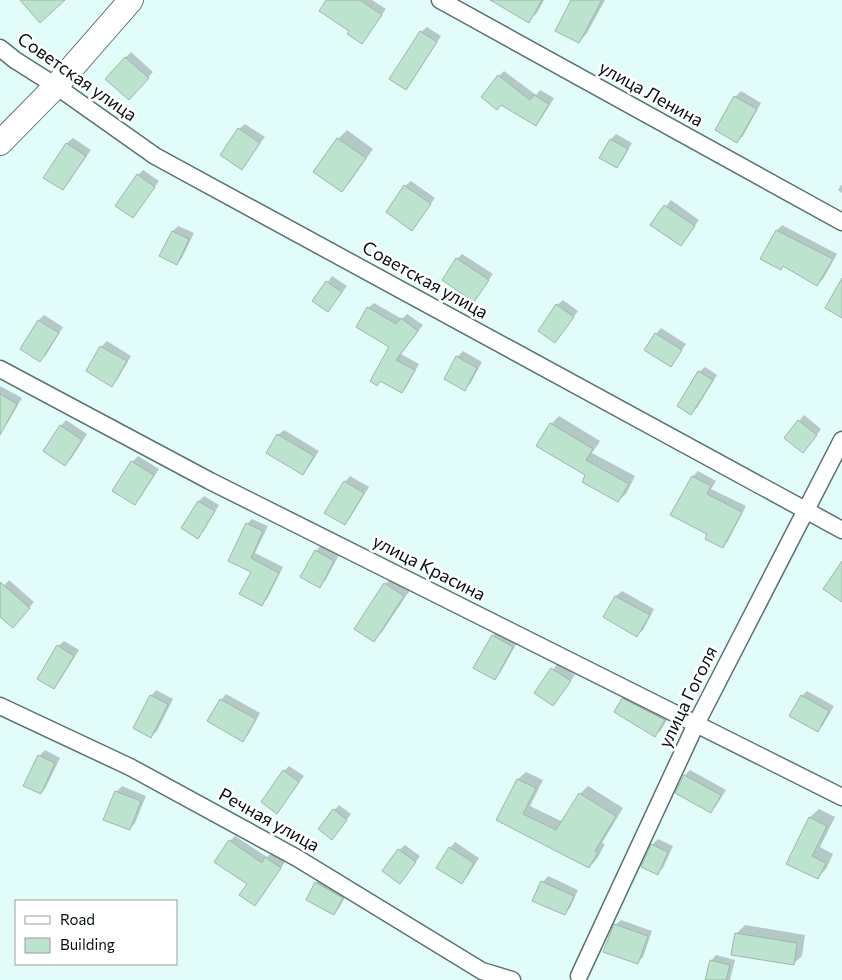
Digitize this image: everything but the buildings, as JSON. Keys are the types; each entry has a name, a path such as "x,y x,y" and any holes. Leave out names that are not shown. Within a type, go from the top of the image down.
{"main road":[{"path":"0,143 56,86 131,0"}],"street":[{"name":"улица Ленина","path":"440,0 842,222"},
{"name":"Советская улица","path":"0,48 155,156 842,530"},
{"name":"улица Красина","path":"0,369 210,481 842,796"},
{"name":"улица Гоголя","path":"580,979 696,724 842,440"},
{"name":"Речная улица","path":"0,706 130,767 297,858 482,972 512,980"}]}
